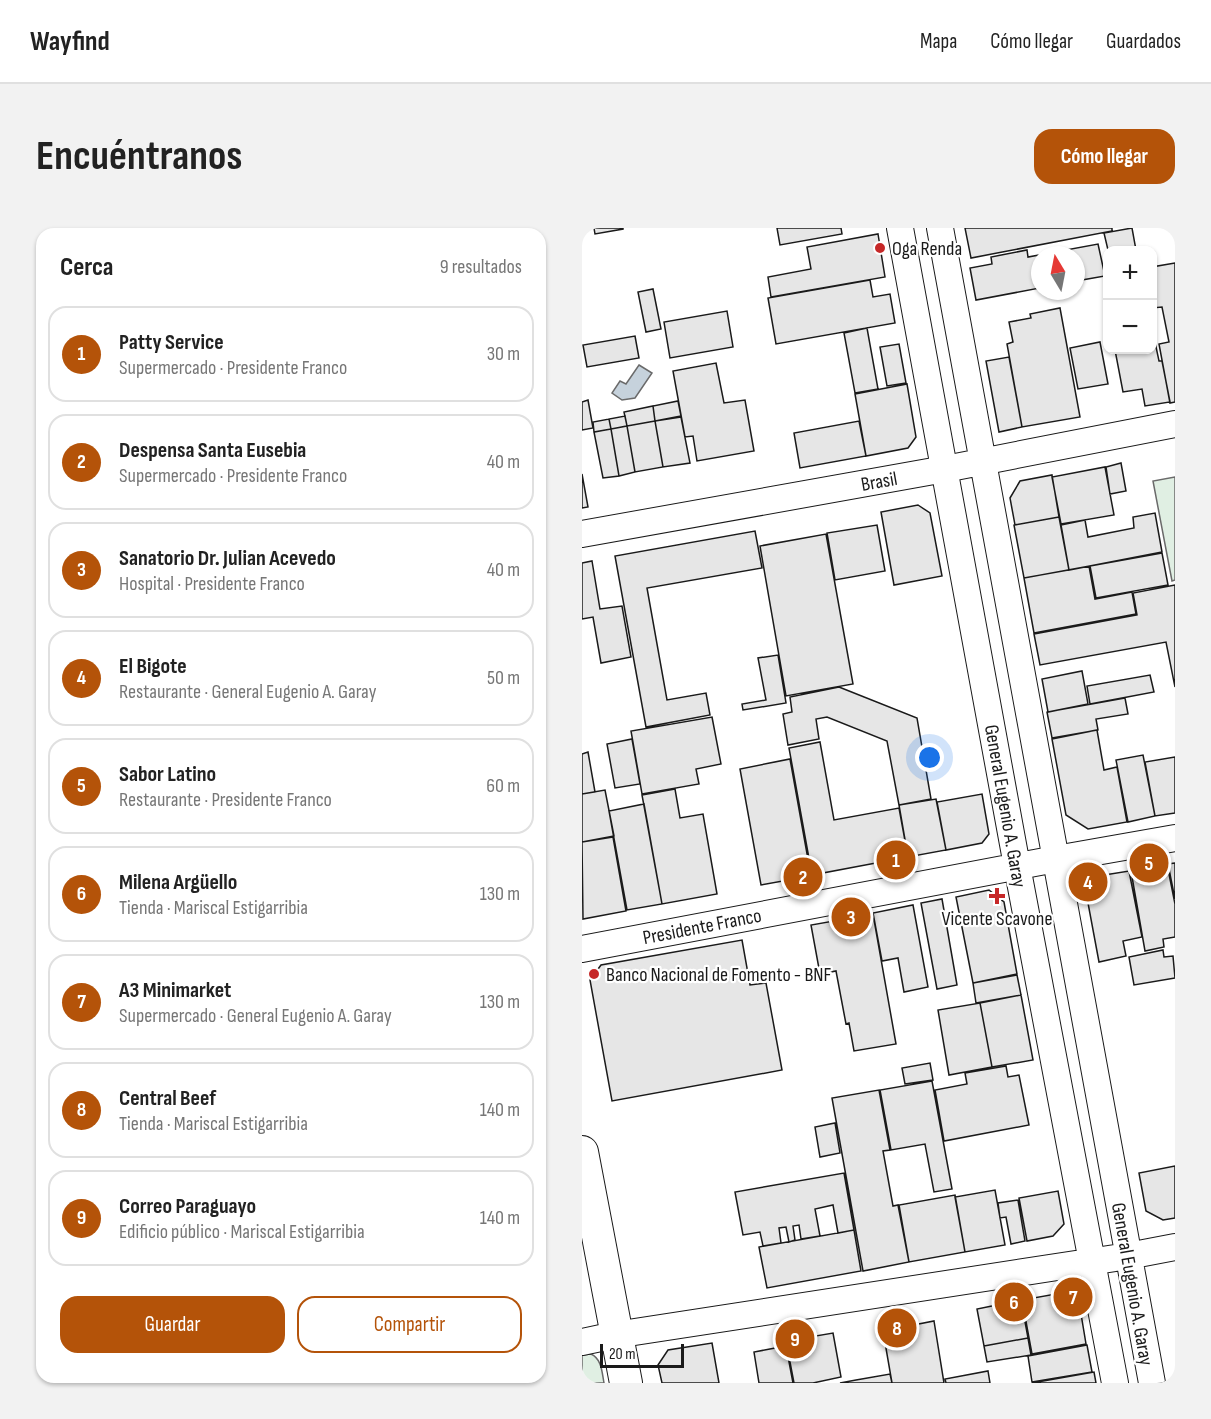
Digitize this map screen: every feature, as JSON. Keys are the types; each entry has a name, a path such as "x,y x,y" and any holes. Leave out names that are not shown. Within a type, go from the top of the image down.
{"street":[{"name":"General Eugenio A. Garay","path":"900,228 1017,866 1116,1383"},
{"name":"General Eugenio A. Garay","path":"940,228 1152,1383"},
{"name":"Brasil","path":"582,534 945,469 1175,424"},
{"name":"Presidente Franco","path":"582,949 1056,858 1175,838"},
{"path":"582,1152 615,1335 626,1383"},
{"path":"582,1342 615,1335 1093,1262 1175,1247"}],"green space":[{"path":"1175,477 1175,580 1172,581 1153,481"},
{"path":"591,1354 599,1363 604,1383 582,1383 582,1355"}],"shaded area":[{"path":"639,365 652,373 635,398 622,400 612,393 620,381 626,384"}],"building":[{"path":"594,228 623,228 623,229 595,234"},
{"path":"777,228 841,228 842,234 780,245"},
{"path":"965,228 1112,228 1112,231 971,258"},
{"path":"1132,228 1135,246 1107,246 1104,233"},
{"path":"878,234 885,277 771,297 768,277 811,269 807,247"},
{"path":"1098,244 1103,276 1085,279 1085,246"},
{"path":"1027,250 1028,257 1031,256 1031,290 976,300 970,268 992,264 991,257"},
{"path":"1175,263 1175,402 1170,403 1159,344 1169,342 1162,307 1157,308 1157,266"},
{"path":"870,280 873,297 890,294 895,323 776,344 768,298"},
{"path":"653,289 661,329 646,332 638,292"},
{"path":"1060,308 1080,417 1022,427 1007,344 1013,342 1009,322 1031,318 1030,314"},
{"path":"727,311 733,347 670,358 664,322"},
{"path":"867,328 878,389 855,393 844,333"},
{"path":"635,336 639,358 587,367 583,345"},
{"path":"1100,342 1108,384 1078,389 1070,348"},
{"path":"899,344 906,383 887,386 880,347"},
{"path":"1157,352 1159,361 1162,361 1170,402 1145,406 1142,389 1123,392 1116,354 1157,354"},
{"path":"1009,357 1022,427 999,432 986,361"},
{"path":"716,363 724,403 745,400 754,451 697,461 693,436 685,437 673,371"},
{"path":"907,384 916,437 908,448 866,456 855,394"},
{"path":"588,400 593,428 582,430 582,402"},
{"path":"678,401 681,416 655,421 653,406"},
{"path":"653,406 655,421 627,426 624,412"},
{"path":"625,416 627,426 611,429 609,419"},
{"path":"681,417 690,463 663,467 655,421"},
{"path":"609,419 611,429 594,432 593,422"},
{"path":"655,421 663,467 635,472 627,426"},
{"path":"859,421 866,456 800,468 794,433"},
{"path":"627,426 635,472 619,476 611,429"},
{"path":"611,429 619,476 603,478 594,432"},
{"path":"1121,463 1126,491 1110,494 1106,467"},
{"path":"1105,467 1114,515 1061,524 1052,477"},
{"path":"582,474 588,507 582,508"},
{"path":"1052,475 1059,517 1015,525 1010,498 1020,481"},
{"path":"918,505 930,513 942,576 894,585 881,512"},
{"path":"1155,513 1162,552 1069,570 1061,525 1085,520 1088,537 1134,528 1133,517"},
{"path":"1059,517 1069,570 1024,578 1014,525"},
{"path":"877,525 885,571 835,580 827,533"},
{"path":"755,531 762,568 647,588 667,700 706,693 710,715 646,727 615,556"},
{"path":"826,534 853,684 786,696 760,546"},
{"path":"1162,553 1168,585 1096,598 1090,566"},
{"path":"592,561 600,609 622,606 631,657 601,663 593,617 582,619 582,563"},
{"path":"1089,566 1095,599 1132,592 1136,614 1034,633 1024,578"},
{"path":"1175,585 1175,687 1166,642 1040,665 1034,634 1137,615 1133,593"},
{"path":"778,655 786,703 743,710 742,704 766,700 758,658"},
{"path":"1082,671 1088,704 1048,712 1042,679"},
{"path":"1150,675 1154,692 1090,704 1087,686"},
{"path":"839,687 917,718 931,799 899,805 887,741 827,717 816,719 819,739 788,745 783,714 792,712 790,697"},
{"path":"1125,698 1128,714 1096,719 1098,730 1052,738 1047,712"},
{"path":"712,717 721,764 696,769 699,784 642,794 631,731"},
{"path":"1097,730 1104,770 1117,767 1127,822 1088,829 1066,815 1052,739"},
{"path":"632,739 640,784 615,788 607,744"},
{"path":"820,742 834,820 899,808 908,857 812,875 789,748"},
{"path":"588,752 595,792 582,794 582,754"},
{"path":"1143,755 1155,816 1128,822 1116,760"},
{"path":"1175,757 1175,813 1155,816 1145,762"},
{"path":"790,759 811,876 761,885 740,769"},
{"path":"675,789 680,818 703,814 717,894 662,904 642,795"},
{"path":"605,790 614,836 582,842 582,794"},
{"path":"982,794 989,834 982,843 946,850 937,802"},
{"path":"936,799 946,850 908,857 899,805"},
{"path":"644,804 662,904 627,910 609,811"},
{"path":"613,837 626,911 583,919 582,842"},
{"path":"1175,863 1175,899 1168,864"},
{"path":"1167,864 1175,904 1175,937 1163,939 1164,947 1145,951 1131,871"},
{"path":"1129,871 1142,937 1123,941 1126,956 1099,962 1085,887 1092,877"},
{"path":"989,890 1004,902 1017,974 973,983 956,897"},
{"path":"942,899 957,985 937,989 921,903"},
{"path":"913,905 928,987 904,992 898,958 882,961 873,913"},
{"path":"873,914 896,1044 854,1051 849,1023 846,1024 836,971 820,974 811,925"},
{"path":"742,940 750,985 766,983 782,1070 612,1101 590,980 601,965"},
{"path":"1163,950 1164,957 1173,956 1175,978 1134,985 1129,957"},
{"path":"1017,975 1021,995 976,1003 973,983"},
{"path":"1021,995 1033,1060 992,1067 980,1003"},
{"path":"980,1003 992,1067 949,1075 938,1010"},
{"path":"930,1063 933,1080 905,1084 902,1068"},
{"path":"1006,1066 1008,1077 1019,1075 1029,1125 944,1141 935,1090 967,1084 965,1073"},
{"path":"932,1081 952,1189 934,1192 925,1144 891,1150 880,1090"},
{"path":"879,1090 890,1150 883,1151 893,1206 898,1205 909,1262 863,1271 832,1098"},
{"path":"835,1123 840,1153 820,1157 815,1127"},
{"path":"1175,1166 1175,1218 1163,1220 1146,1211 1139,1173"},
{"path":"844,1173 854,1230 838,1233 833,1205 815,1209 820,1236 801,1239 799,1225 793,1226 795,1240 789,1242 786,1227 779,1228 781,1243 763,1246 760,1232 743,1235 735,1192"},
{"path":"995,1190 1005,1245 965,1252 955,1197"},
{"path":"1058,1191 1064,1224 1053,1236 1027,1241 1019,1198"},
{"path":"955,1195 965,1252 909,1262 899,1205"},
{"path":"1018,1200 1025,1241 1011,1244 1006,1217 1000,1218 998,1203"},
{"path":"854,1230 861,1271 767,1288 759,1247"},
{"path":"1067,1292 1079,1302 1086,1344 1032,1354 1022,1300"},
{"path":"1021,1300 1028,1338 984,1346 977,1309"},
{"path":"934,1321 944,1383 892,1383 883,1331"},
{"path":"833,1333 841,1377 813,1383 794,1383 786,1341"},
{"path":"1028,1338 1031,1355 987,1362 984,1346"},
{"path":"712,1343 719,1383 662,1383 658,1365 668,1350"},
{"path":"1087,1345 1092,1372 1032,1382 1028,1356"},
{"path":"786,1346 793,1383 759,1383 754,1352"},
{"path":"988,1371 990,1383 946,1383 945,1379"},
{"path":"1094,1372 1096,1383 1032,1383"},
{"path":"890,1374 892,1383 840,1383 856,1380"}],"place":[{"name":"Oga Renda","path":"880,248"},
{"name":"Patty Service","path":"896,860"},
{"name":"Sabor Latino","path":"1149,863"},
{"name":"Despensa Santa Eusebia","path":"803,877"},
{"name":"El Bigote","path":"1088,882"},
{"name":"Vicente Scavone","path":"997,896"},
{"name":"Sanatorio Dr. Julian Acevedo","path":"851,917"},
{"name":"Banco Nacional de Fomento - BNF","path":"594,974"},
{"name":"A3 Minimarket","path":"1073,1297"},
{"name":"Milena Argüello","path":"1014,1302"},
{"name":"Central Beef","path":"897,1328"},
{"name":"Correo Paraguayo","path":"795,1339"}]}
